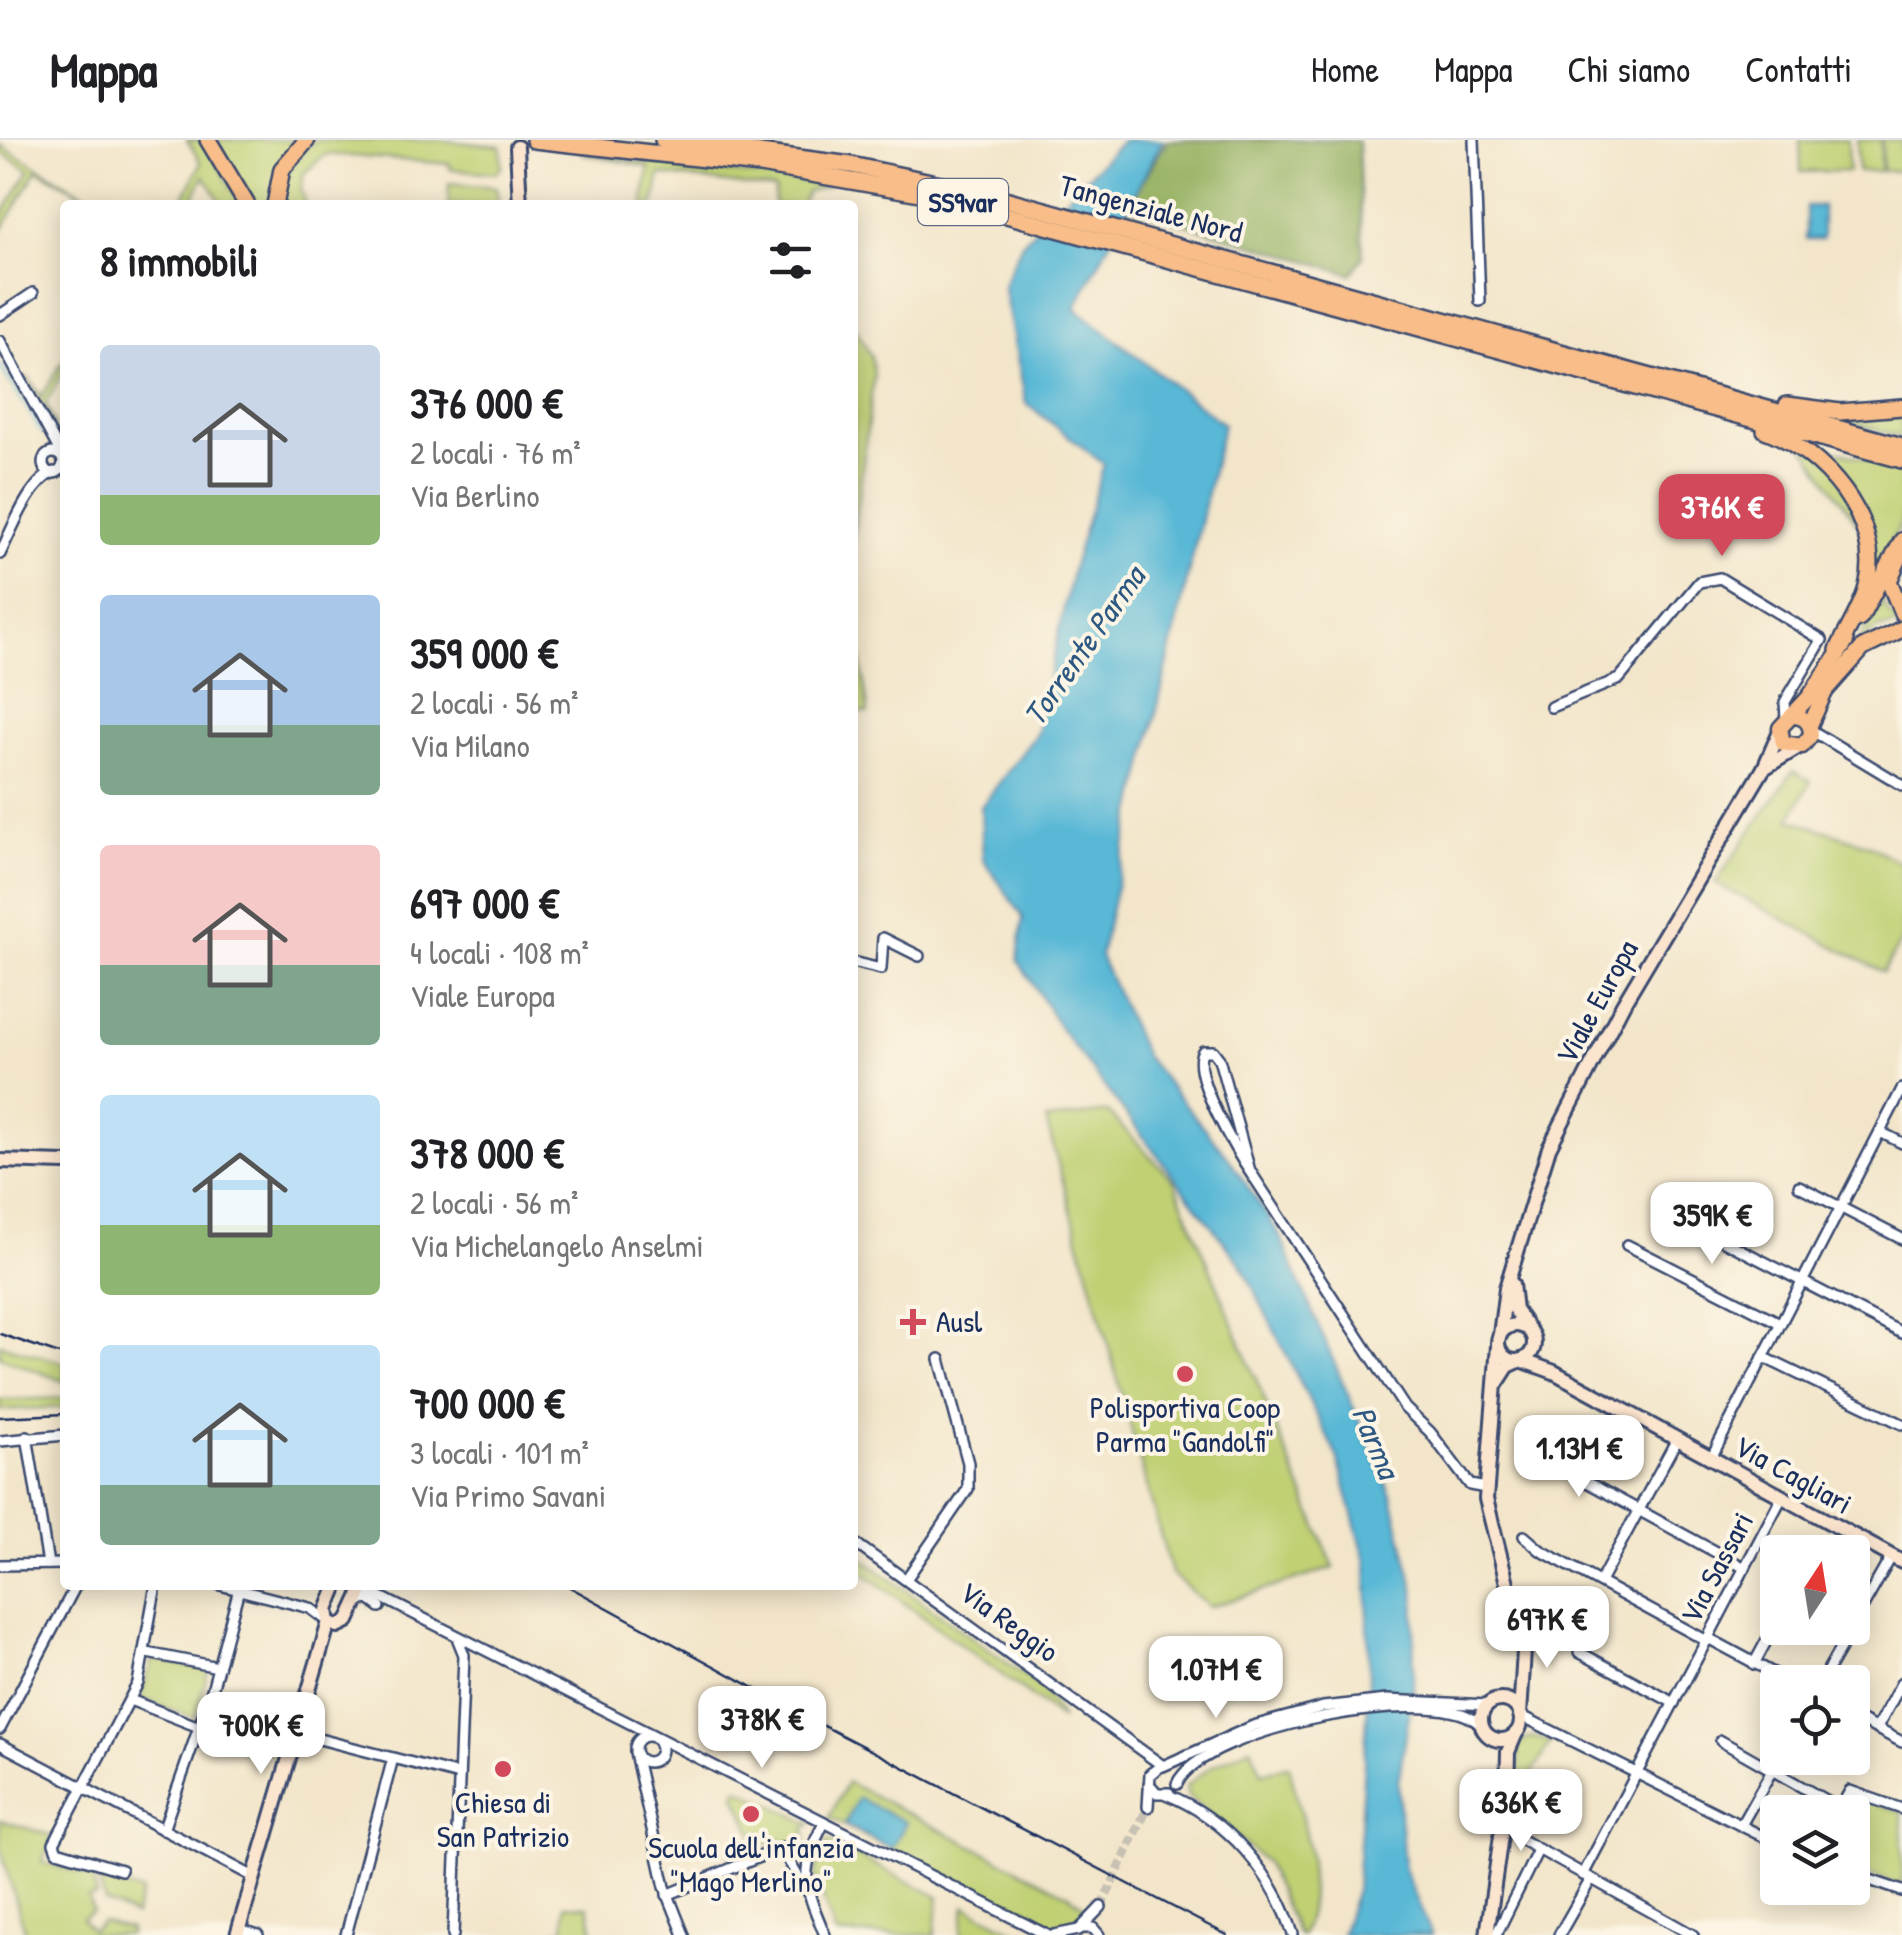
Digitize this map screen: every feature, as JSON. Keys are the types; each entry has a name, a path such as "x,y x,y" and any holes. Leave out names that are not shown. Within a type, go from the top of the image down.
{"highway":[{"path":"208,140 244,200"},
{"path":"276,200 282,169 307,140"},
{"name":"SS9var","path":"534,140 760,165 937,196 1384,309"},
{"name":"Tangenziale Nord","path":"664,140 822,160 940,183 1384,309"},
{"path":"1384,309 1629,370 1899,456"},
{"path":"1384,309 1678,398 1899,456"},
{"path":"1629,370 1668,373 1818,410 1902,408"},
{"path":"1678,398 1793,443 1846,493 1864,530 1869,570 1863,600 1839,649"},
{"path":"1902,551 1889,584 1902,613"},
{"path":"1825,691 1863,648 1902,630"}],"main road":[{"path":"517,147 522,200"},
{"path":"1801,746 1783,743 1785,723 1809,698 1868,607 1902,540"},
{"path":"1764,768 1801,746 1825,691 1902,563"},
{"path":"1785,723 1802,718 1810,727"},
{"name":"Viale Europa","path":"1516,1733 1526,1670 1490,1528 1486,1488 1499,1340 1511,1277 1543,1163 1575,1095 1703,864 1764,768 1785,723"},
{"path":"0,1160 60,1163"},
{"path":"1496,1383 1508,1366 1531,1354 1532,1337 1516,1310 1511,1277"},
{"path":"1521,1360 1507,1358 1499,1340 1512,1325 1532,1337"},
{"name":"Via Cagliari","path":"1532,1337 1540,1357 1556,1372"},
{"name":"Via Cagliari","path":"1521,1360 1556,1372 1897,1560"},
{"path":"237,1932 329,1622 326,1612 336,1590"},
{"path":"329,1622 345,1624 357,1590"},
{"name":"Viale Europa","path":"1483,1715 1516,1684 1519,1635"},
{"path":"1483,1715 1511,1704 1520,1715"},
{"path":"1483,1715 1501,1740 1516,1733"},
{"path":"1483,1715 1507,1772"},
{"path":"1487,1935 1509,1747 1516,1733"}],"street":[{"path":"1474,140 1480,301"},
{"path":"0,315 33,294"},
{"path":"0,341 60,452"},
{"path":"30,498 53,435"},
{"path":"45,458 60,459"},
{"path":"45,458 59,471"},
{"path":"0,554 46,475 59,471"},
{"path":"1551,707 1620,679 1698,582 1720,578 1822,640 1782,709 1785,723"},
{"path":"1810,727 1833,746 1902,785"},
{"path":"1801,746 1833,746"},
{"path":"858,963 881,969 884,938 920,956"},
{"path":"1254,1178 1220,1059 1212,1051 1203,1051 1200,1065 1214,1108 1254,1178 1405,1408 1430,1432 1470,1485 1486,1488"},
{"path":"1710,1458 1902,1089"},
{"path":"1880,1132 1902,1143"},
{"path":"1799,1186 1902,1239"},
{"path":"1720,1240 1902,1333"},
{"path":"1627,1245 1780,1323"},
{"path":"1763,1356 1902,1424"},
{"path":"907,1578 968,1488 968,1462 940,1359"},
{"path":"0,1441 60,1435"},
{"path":"28,1436 48,1564"},
{"path":"1600,1582 1677,1440"},
{"path":"1538,1456 1745,1568"},
{"name":"Via Sassari","path":"1559,1935 1638,1772 1782,1497"},
{"path":"1524,1536 1600,1582 1760,1667"},
{"name":"Via Reggio","path":"858,1544 1174,1772 1184,1801"},
{"path":"1870,1600 1897,1560"},
{"path":"0,1564 60,1564"},
{"path":"0,1728 73,1590"},
{"path":"121,1870 54,1848 130,1700 147,1653 155,1590"},
{"path":"163,1830 218,1668 239,1590"},
{"path":"250,1590 308,1607 329,1622"},
{"path":"367,1590 1048,1935 1090,1927 1100,1935"},
{"path":"356,1601 369,1599 380,1607"},
{"path":"308,1607 332,1603"},
{"path":"454,1636 464,1655"},
{"path":"1754,1664 1764,1645"},
{"path":"453,1935 464,1655 467,1649 478,1649"},
{"path":"1579,1652 1674,1703"},
{"path":"147,1653 218,1668"},
{"path":"1877,1728 1902,1682"},
{"path":"130,1700 199,1726"},
{"path":"1277,1723 1195,1762 1176,1785 1148,1806 1152,1771 1277,1723 1388,1709 1483,1715"},
{"path":"1520,1715 1546,1730 1575,1739 1760,1835"},
{"path":"617,1718 632,1735 667,1894 684,1935"},
{"path":"1870,1725 1902,1742"},
{"path":"1516,1733 1546,1730"},
{"path":"296,1733 459,1775"},
{"path":"635,1751 642,1738 654,1738"},
{"path":"642,1786 645,1772 661,1748 654,1738"},
{"path":"1721,1741 1760,1763"},
{"path":"0,1744 254,1878"},
{"path":"1134,1746 1149,1782"},
{"path":"635,1751 644,1762 683,1752"},
{"path":"346,1935 393,1758"},
{"path":"1741,1825 1769,1775"},
{"path":"1780,1775 1814,1795"},
{"name":"Via Reggio","path":"1149,1782 1184,1801 1239,1844 1262,1868 1293,1934"},
{"path":"1870,1797 1902,1809"},
{"path":"806,1890 805,1866 824,1823"},
{"path":"1520,1839 1677,1931 1693,1935"},
{"path":"667,1894 778,1848 800,1852 814,1842"},
{"path":"786,1850 825,1935"},
{"path":"1496,1935 1538,1850"},
{"path":"1870,1880 1902,1891"},
{"path":"1077,1932 1101,1906 1100,1935"},
{"path":"237,1932 258,1935"}],"green space":[{"path":"187,140 203,140 239,200 220,200 204,176 192,200 182,200 201,163"},
{"path":"214,140 299,140 282,158 271,200 249,200"},
{"path":"315,140 438,140 501,146 502,167 496,173 450,169 450,164 326,154 304,173 301,190 305,200 280,200 290,169"},
{"path":"1167,140 1358,140 1363,257 1352,274 1127,207"},
{"path":"1800,140 1848,140 1849,171 1801,172"},
{"path":"1857,140 1881,140 1881,171 1858,171"},
{"path":"1882,140 1902,140 1902,171 1883,171"},
{"path":"0,145 95,200 37,170 0,233 0,219 29,170 0,152"},
{"path":"582,154 829,185 807,192 803,200 774,200 775,189 660,175 655,200 644,200 649,167"},
{"path":"449,183 496,187 498,200 448,200"},
{"path":"858,333 871,356 874,374 858,503"},
{"path":"60,365 60,377 46,404 60,434 26,376 42,396"},
{"path":"1902,412 1902,437 1831,417"},
{"path":"1799,440 1902,469 1902,521 1873,579 1871,542"},
{"path":"1883,601 1889,614 1902,624 1877,629 1855,646"},
{"path":"858,645 868,708 868,713 858,712"},
{"path":"1793,771 1811,781 1790,819 1869,845 1902,864 1902,939 1883,972 1715,883"},
{"name":"Polisportiva Coop Parma \"Gandolfi\"","path":"1108,1112 1174,1181 1334,1568 1209,1607 1171,1573 1046,1120"},
{"path":"0,1344 60,1362 60,1380 0,1357"},
{"path":"60,1398 60,1407 0,1410 0,1400"},
{"path":"858,1556 1042,1688 1063,1720 858,1569"},
{"path":"153,1659 209,1670 195,1718 140,1698"},
{"path":"1532,1737 1551,1741 1517,1800 1519,1743"},
{"path":"1251,1747 1262,1773 1289,1765 1311,1872 1308,1915 1302,1935 1298,1935 1265,1862 1188,1796 1186,1786 1210,1767"},
{"path":"847,1782 1071,1896 1090,1911 1068,1928 1048,1928 829,1818"},
{"path":"738,1788 811,1824 805,1828 805,1842 793,1847 779,1839 732,1859 729,1851 755,1839 735,1793"},
{"path":"1870,1801 1902,1812 1902,1886 1870,1875"},
{"path":"0,1820 53,1836 42,1862 93,1877 96,1896 88,1898 93,1911 82,1919 92,1931 102,1922 130,1929 129,1935 26,1935 0,1847"},
{"path":"827,1841 939,1897 935,1935 836,1935 814,1874"},
{"path":"98,1879 142,1892 134,1916 105,1902"},
{"path":"565,1905 588,1906 594,1935 557,1935 557,1930 564,1930"},
{"path":"965,1906 1023,1935 961,1935"}],"water":[{"name":"Torrente Parma","path":"1123,140 1163,140 1075,308 1223,424 1100,956 1145,1056 1228,1157 1278,1232 1392,1497 1415,1592 1413,1692 1398,1783 1404,1869 1432,1935 1341,1935 1356,1890 1369,1686 1367,1565 1337,1456 1241,1264 1062,1031 1018,960 1023,917 983,859 981,807 1037,733 1073,566 1104,464 1026,403 1003,285 1022,243"},
{"path":"1806,206 1822,206 1822,239 1806,239"},
{"path":"858,1798 906,1822 892,1849 845,1825"}],"waterway":[{"path":"0,365 43,434"}],"tunnel":[{"path":"1101,1907 1148,1807"}],"railway":[{"path":"0,1334 60,1354"},
{"path":"0,1417 60,1414"},
{"path":"575,1590 820,1724 1227,1935"}],"place":[{"name":"Ausl","path":"913,1322"},
{"name":"Polisportiva Coop Parma \"Gandolfi\"","path":"1185,1374"},
{"name":"Chiesa di San Patrizio","path":"503,1769"},
{"name":"Scuola dell'infanzia \"Mago Merlino\"","path":"751,1814"}],"water label":[{"name":"Parma","path":"1376,1442"}]}
